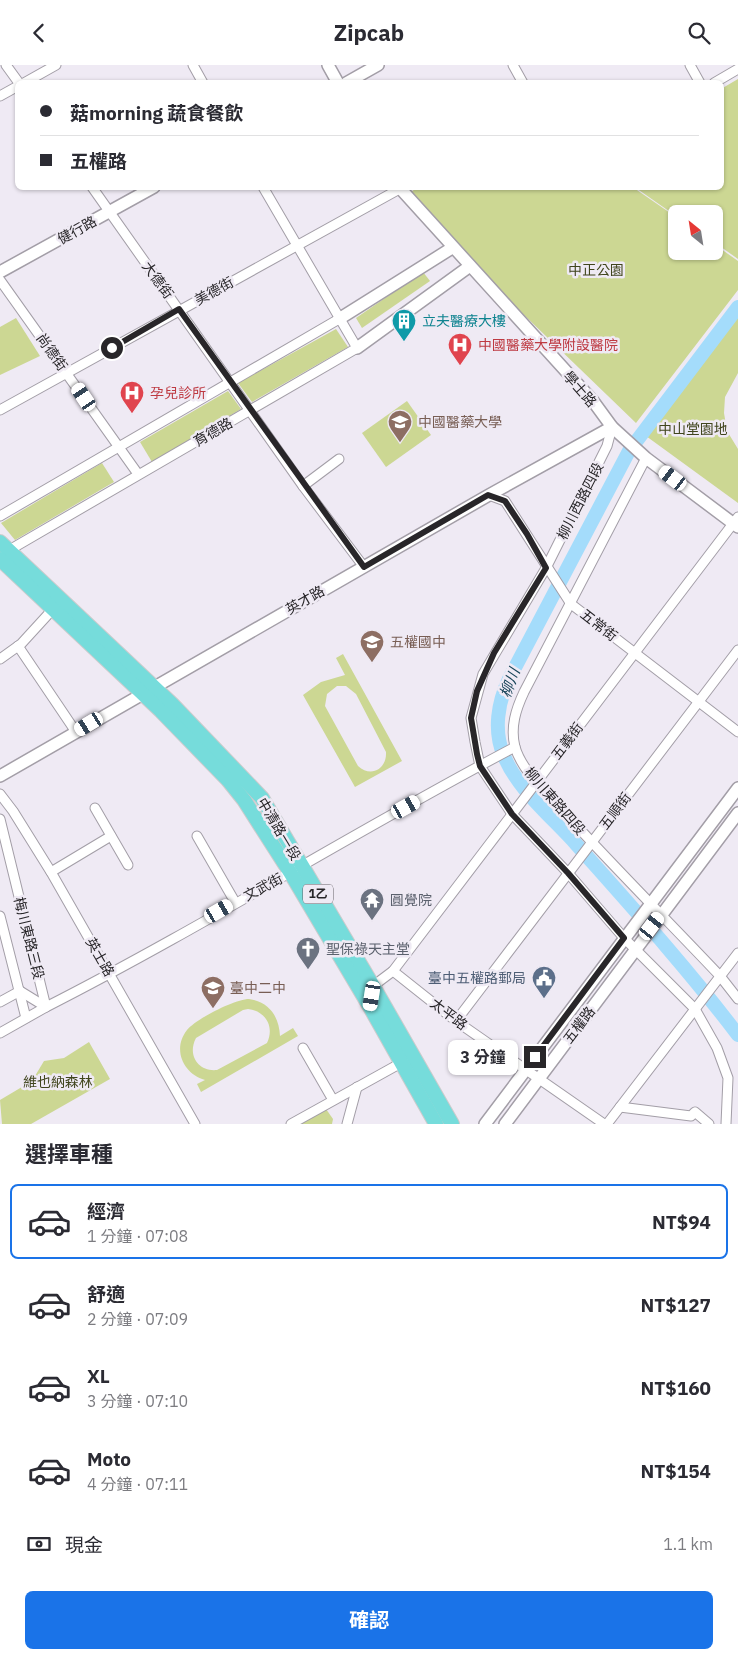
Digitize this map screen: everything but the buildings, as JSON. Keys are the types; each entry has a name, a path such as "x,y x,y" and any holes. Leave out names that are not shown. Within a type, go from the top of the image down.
{"main road":[{"name":"中清路一段","path":"2,552 53,609 148,690"},
{"name":"中清路一段","path":"2,552 262,798 295,869 436,1124"},
{"name":"中清路一段","path":"295,869 374,986 452,1124"}],"street":[{"path":"6,65 15,80"},
{"path":"29,80 56,65"},
{"path":"193,65 201,80"},
{"path":"328,65 336,80"},
{"path":"351,80 378,65"},
{"path":"513,65 521,80"},
{"path":"690,65 698,80"},
{"path":"719,80 738,69"},
{"path":"0,95 15,86"},
{"name":"大德街","path":"94,190 304,486 364,567"},
{"name":"健行路","path":"0,272 149,190"},
{"path":"265,190 357,348"},
{"name":"美德街","path":"0,410 68,374 179,309 396,190"},
{"name":"學士路","path":"402,190 452,248 593,401 612,427 642,454 736,522"},
{"path":"0,516 339,319 452,248"},
{"name":"育德路","path":"2,552 357,348 470,266"},
{"name":"尚德街","path":"0,280 138,475"},
{"name":"英才路","path":"0,776 488,495 612,427"},
{"name":"柳川西路四段","path":"612,427 607,446 548,571 494,653 477,691 471,718 480,766 514,812 570,870 635,950 697,1007 717,1048 728,1078 726,1124"},
{"name":"柳川東路四段","path":"642,454 571,604 524,692 515,713 515,747 534,785 588,845 661,914 720,976 738,999"},
{"path":"304,486 339,459"},
{"name":"五常街","path":"488,495 505,501 563,595 571,604 738,732"},
{"name":"五義街","path":"374,986 393,971 634,653 736,522"},
{"path":"0,659 18,646 42,623 53,609"},
{"path":"18,646 76,732"},
{"name":"五順街","path":"456,1021 738,650"},
{"name":"文武街","path":"46,1007 110,974 235,902 515,747"},
{"path":"650,903 738,788"},
{"name":"英士路","path":"0,794 51,872 195,1124"},
{"path":"95,808 128,865"},
{"path":"661,914 738,813"},
{"name":"梅川東路三段","path":"0,819 46,1007"},
{"path":"51,872 111,836"},
{"path":"196,836 235,902"},
{"name":"五權路","path":"485,1124 650,903"},
{"name":"五權路","path":"505,1124 661,914"},
{"path":"0,916 2,932 26,1017"},
{"path":"605,1124 738,953"},
{"name":"太平路","path":"393,971 456,1021 605,1124"},
{"path":"370,1007 374,986"},
{"path":"20,991 46,1007"},
{"path":"0,1002 20,991"},
{"path":"0,1033 46,1007"},
{"path":"303,1048 332,1100"},
{"path":"291,1124 401,1063"},
{"path":"347,1124 357,1087"},
{"path":"620,1107 691,1116 695,1112 709,1124"}],"green space":[{"path":"738,79 738,259 723,248 723,205 668,205 668,210 639,190 724,190 724,87"},
{"name":"中正公園","path":"414,190 637,190 668,211 668,260 723,260 723,250 738,261 738,290 636,423 495,287 411,192"},
{"path":"423,272 430,281 362,328 356,318"},
{"name":"中山堂園地","path":"738,316 738,373 725,397 724,413 727,431 738,449 738,503 646,436"},
{"path":"16,318 40,356 0,375 0,327"},
{"path":"336,329 348,347 252,402 238,383"},
{"path":"228,391 241,409 152,462 140,442"},
{"path":"407,401 431,435 386,467 362,433"},
{"path":"102,463 114,482 15,540 1,523"},
{"path":"343,654 402,761 355,787 303,695 321,682 345,675 336,658","holes":["337,686 346,686 356,694 386,752 384,763 377,770 363,770 358,766 325,706 327,694"]},
{"path":"249,999 262,1003 272,1011 278,1022 280,1036 293,1028 298,1036 201,1092 197,1084 205,1080 191,1072 182,1060 180,1045 183,1037 187,1030 207,1015","holes":["243,1010 254,1010 264,1016 269,1025 270,1031 267,1043 217,1070 204,1068 196,1061 193,1050 196,1038"]},
{"name":"維也納森林","path":"89,1042 110,1079 31,1124 2,1124 0,1100 32,1081 44,1061 64,1058"},
{"path":"326,1109 333,1119 332,1124 301,1124"}],"waterway":[{"name":"柳川","path":"738,307 629,451 509,679 502,697 498,717 499,737 504,756 527,792 659,938 738,1035"}],"place":[{"name":"立夫醫療大樓","path":"404,342"},
{"name":"中國醫藥大學附設醫院","path":"460,366"},
{"name":"孕兒診所","path":"132,414"},
{"name":"中國醫藥大學","path":"400,443"},
{"name":"五權國中","path":"372,663"},
{"name":"圓覺院","path":"372,921"},
{"name":"聖保祿天主堂","path":"308,970"},
{"name":"臺中五權路郵局","path":"544,999"},
{"name":"臺中二中","path":"213,1009"}],"route":[{"path":"112,348 179,309 304,486 364,567 488,495 505,501 527,534 546,568 494,653 477,691 471,718 480,766 512,814 568,873 624,938 535,1057"}]}
